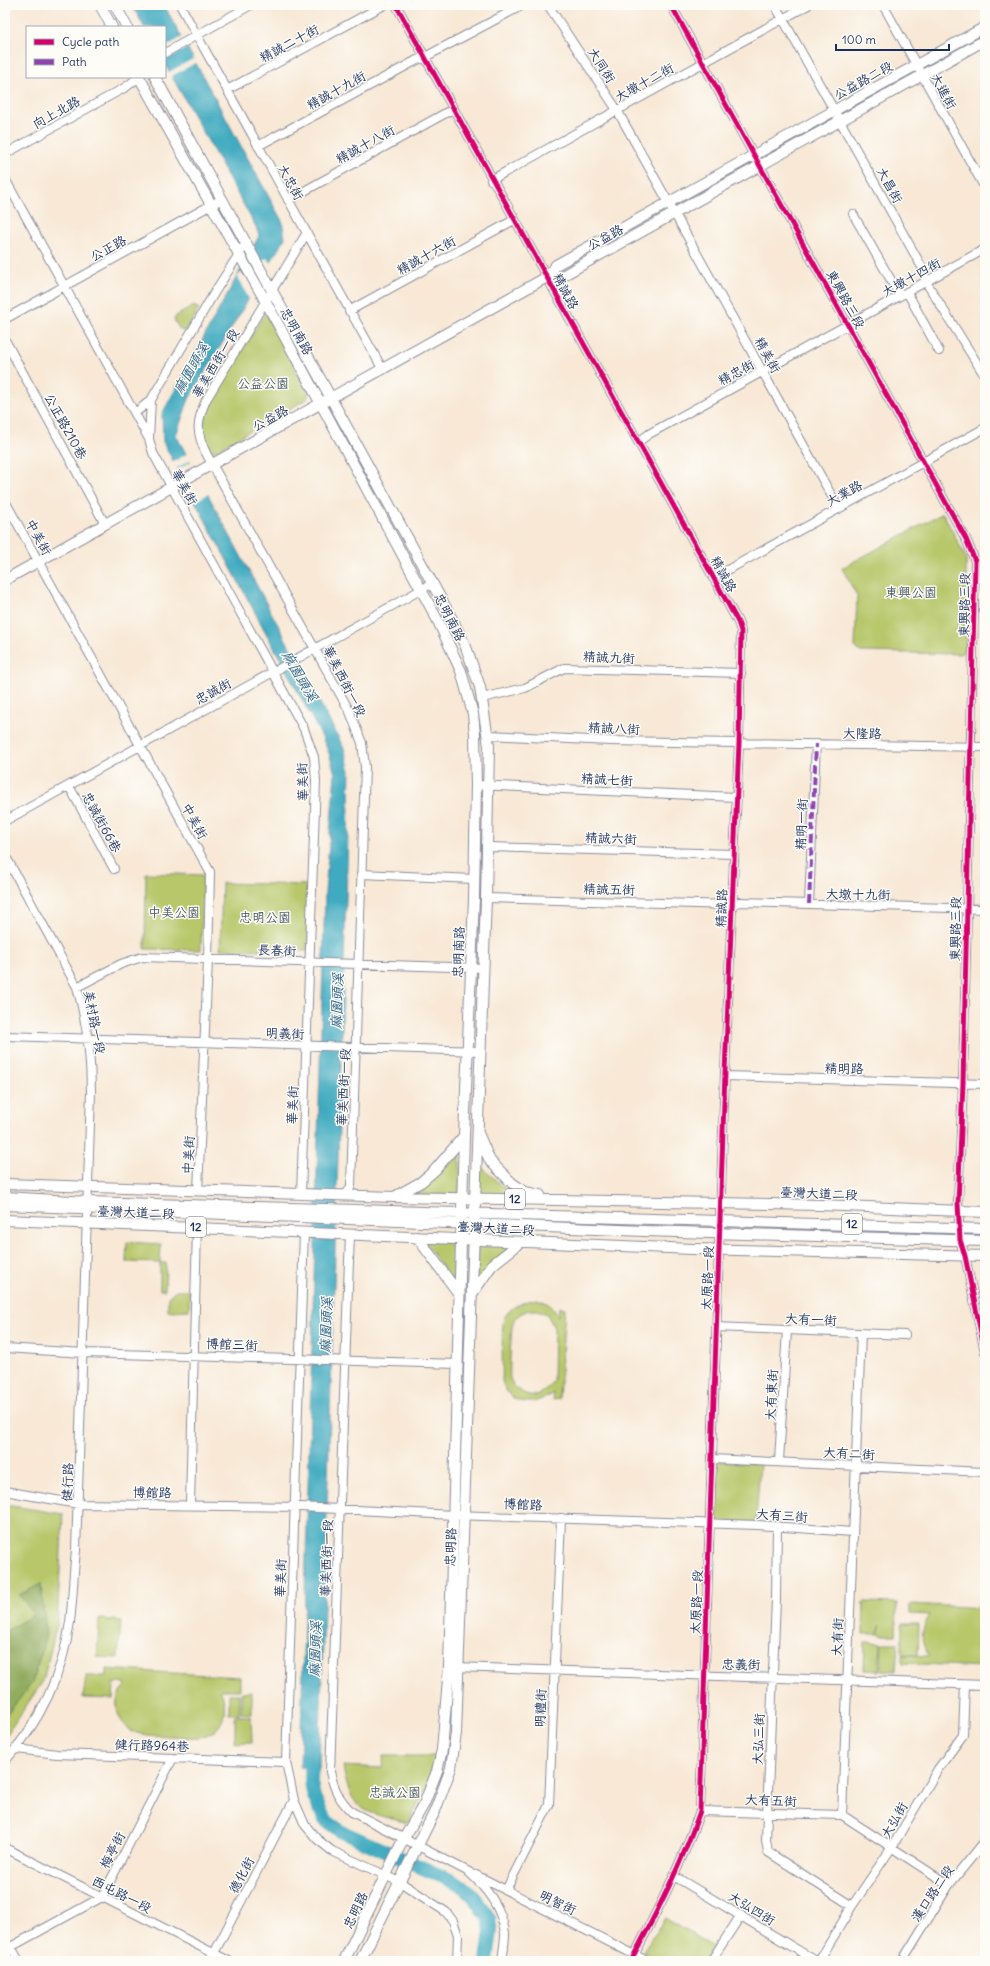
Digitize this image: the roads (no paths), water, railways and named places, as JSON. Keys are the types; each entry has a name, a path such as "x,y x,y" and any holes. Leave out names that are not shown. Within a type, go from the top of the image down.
{"main road":[{"path":"100,5 111,26"},
{"path":"115,5 126,26"},
{"name":"公益路二段","path":"754,154 985,27"},
{"name":"公益路二段","path":"760,166 985,40"},
{"name":"忠明南路","path":"140,78 266,302 422,589 454,654 468,694 475,734 476,785 471,969 462,1198 462,1239"},
{"name":"忠明南路","path":"156,78 433,583 466,648 482,698 488,735 489,785 474,1239"},
{"name":"公益路","path":"5,580 547,277 556,265 754,154"},
{"name":"公益路","path":"547,277 562,276 760,166"},
{"path":"477,1131 490,1161 512,1183 525,1192 567,1201"},
{"path":"394,1197 421,1182 435,1170 464,1136"},
{"name":"臺灣大道二段","path":"5,1184 198,1192 567,1201 820,1205 985,1212"},
{"name":"臺灣大道二段","path":"5,1197 88,1206"},
{"name":"臺灣大道二段","path":"5,1206 88,1206 302,1213 351,1219 462,1224 475,1219"},
{"name":"臺灣大道二段","path":"302,1213 346,1209 462,1214 475,1219 720,1227 985,1241"},
{"name":"臺灣大道二段","path":"5,1220 719,1250 985,1256"},
{"name":"臺灣大道二段","path":"720,1227 985,1229"},
{"path":"417,1237 459,1294"},
{"name":"忠明路","path":"402,1879 435,1811 451,1768 456,1733 453,1667 453,1515 459,1294 462,1239"},
{"name":"忠明路","path":"344,1961 403,1841 424,1804 437,1771 442,1750 453,1667 464,1514 474,1239"},
{"path":"472,1294 492,1265 520,1242"},
{"path":"360,1961 402,1879"}],"street":[{"name":"大忠街","path":"180,5 194,36 227,90 382,370"},
{"path":"166,52 251,5"},
{"name":"精誠二十街","path":"227,90 384,5"},
{"name":"精誠路","path":"396,5 714,578 738,622 741,631 739,743 720,1227"},
{"name":"精誠十九街","path":"258,146 417,60 425,58 523,5"},
{"name":"大同街","path":"548,5 617,110 668,202"},
{"name":"東興路三段","path":"671,5 924,462 966,539 975,561 972,747 966,908 963,1083 958,1228 985,1352"},
{"name":"大昌街","path":"775,5 923,269 926,282 985,376"},
{"name":"大墩十二街","path":"492,180 808,5"},
{"name":"大進街","path":"883,5 985,188"},
{"name":"向上北路","path":"5,154 126,87 138,78"},
{"name":"精誠十八街","path":"288,200 453,109"},
{"name":"華美街","path":"5,178 149,439 153,453 174,486 274,671 304,729 314,757 316,781 313,963 310,1045 301,1194"},
{"name":"公正路","path":"5,319 222,199"},
{"path":"668,202 675,213"},
{"name":"精美街","path":"675,213 839,509"},
{"path":"854,214 939,351"},
{"name":"精誠十六街","path":"349,311 514,220"},
{"name":"華美西街一段","path":"306,234 201,410 198,421 198,438 209,467 312,650 350,712 362,743 365,767 356,965 357,1047 351,1186 346,1196"},
{"path":"135,413 151,400 216,290 247,244"},
{"name":"大墩十四街","path":"848,325 985,249"},
{"name":"精忠街","path":"638,442 649,434 762,371 848,325"},
{"name":"公正路210巷","path":"5,340 105,524"},
{"path":"149,439 151,400"},
{"name":"大業路","path":"714,578 985,428"},
{"name":"中美街","path":"5,501 210,872 208,960 198,1192"},
{"name":"忠誠街","path":"5,821 433,583"},
{"name":"精誠九街","path":"482,698 525,688 564,668 741,673"},
{"name":"精誠八街","path":"488,735 610,741 739,743"},
{"name":"大隆路","path":"739,743 985,747"},
{"name":"精明一街","path":"809,904 816,744"},
{"name":"精誠七街","path":"476,785 736,797"},
{"name":"忠誠街66巷","path":"69,786 114,869"},
{"name":"精誠六街","path":"487,848 734,854"},
{"name":"美村路一段","path":"5,855 77,987 84,1011 89,1040 91,1092 88,1187"},
{"path":"361,874 474,879"},
{"name":"精誠五街","path":"486,898 732,905"},
{"name":"大墩十九街","path":"732,905 739,902 985,909"},
{"name":"長春街","path":"77,987 121,964 142,957 471,969 483,968"},
{"name":"明義街","path":"5,1036 89,1040 348,1046 480,1051"},
{"name":"精明路","path":"725,1076 985,1084"},
{"name":"健行路","path":"5,1761 17,1749 50,1694 63,1656 70,1623 78,1504 84,1353 88,1187"},
{"path":"190,1505 197,1227"},
{"name":"太原路一段","path":"633,1957 689,1844 700,1811 720,1227"},
{"name":"華美街","path":"304,1232 298,1507 286,1762 294,1800 305,1825 316,1839 332,1851 402,1879 446,1912 453,1921 458,1935 457,1961"},
{"name":"華美西街一段","path":"350,1234 338,1509 330,1772 335,1790 343,1803 352,1812 403,1841 469,1872 492,1897 498,1909 505,1934 502,1961"},
{"name":"大有一街","path":"716,1327 906,1335"},
{"name":"大有東街","path":"779,1462 787,1330"},
{"name":"大有街","path":"842,1815 861,1333"},
{"name":"博館三街","path":"5,1348 84,1353 193,1355 458,1364"},
{"name":"大有二街","path":"712,1459 985,1472"},
{"name":"博館路","path":"5,1491 78,1504 298,1507 453,1515 464,1514 709,1523"},
{"name":"明禮街","path":"506,1890 549,1805 561,1518"},
{"name":"大有三街","path":"709,1523 777,1526 852,1532"},
{"name":"大弘三街","path":"777,1526 766,1840 768,1852 852,1906"},
{"name":"忠義街","path":"453,1667 772,1677 847,1682 985,1685"},
{"name":"大弘街","path":"818,1961 852,1906 892,1847 938,1769 963,1735 965,1684"},
{"name":"健行路964巷","path":"17,1749 57,1754 286,1762"},
{"name":"梅亭街","path":"102,1897 173,1758"},
{"name":"德化街","path":"212,1957 294,1800"},
{"name":"大有五街","path":"700,1811 842,1815"},
{"path":"842,1815 949,1885"},
{"name":"漢口路二段","path":"902,1961 949,1885 985,1841"},
{"name":"西屯路一段","path":"5,1848 102,1897 212,1957 229,1961"},
{"name":"明智街","path":"469,1872 633,1957 647,1961"},
{"name":"大弘四街","path":"674,1876 818,1961"},
{"path":"19,1961 8,1948 102,1897"},
{"path":"711,1961 741,1915"}],"water":[{"path":"132,5 164,5 282,221 285,238 189,399 176,435 344,748 350,771 319,1769 300,1767 325,892 335,774 329,753 321,735 163,442 162,414 259,236 256,227 166,66 166,26 143,26"}],"waterway":[{"name":"麻園頭溪","path":"312,1749 311,1782 314,1797 325,1820 342,1832 465,1888 475,1898 489,1918 491,1931 487,1961"}],"park label":[{"name":"公益公園","path":"263,383"},
{"name":"東興公園","path":"911,592"},
{"name":"中美公園","path":"174,912"},
{"name":"忠明公園","path":"265,917"},
{"name":"忠誠公園","path":"395,1792"}]}
